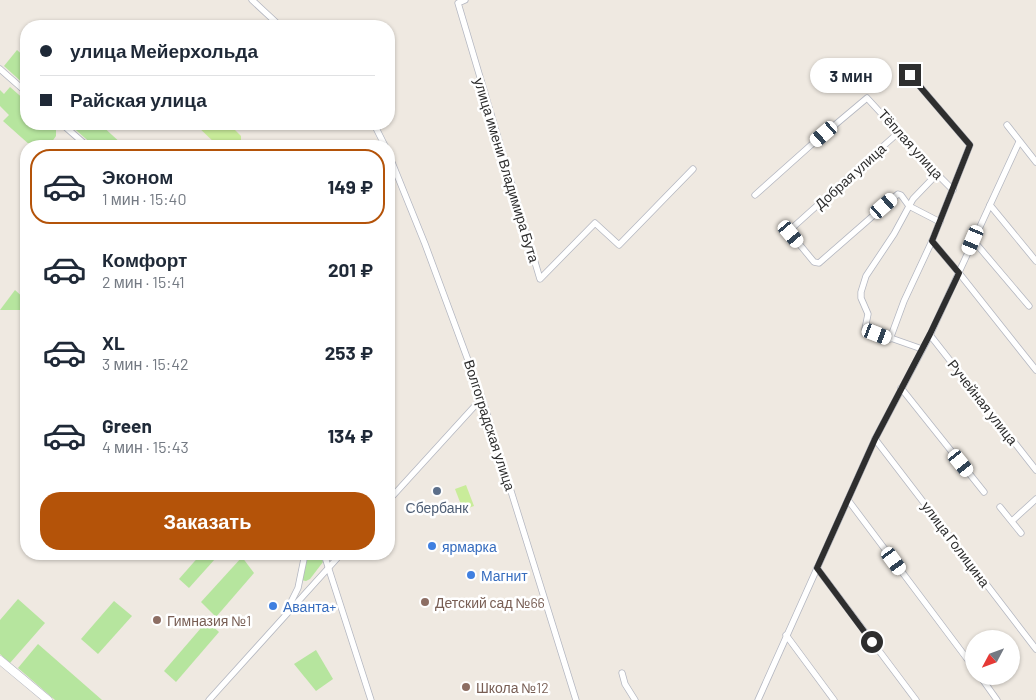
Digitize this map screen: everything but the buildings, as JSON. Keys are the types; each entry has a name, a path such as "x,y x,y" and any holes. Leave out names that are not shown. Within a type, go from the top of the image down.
{"street":[{"path":"252,0 274,20"},
{"name":"улица имени Владимира Бута","path":"465,0 458,3 540,279 595,223 619,245 693,169"},
{"path":"0,69 20,87"},
{"path":"890,339 904,301 940,222 970,145 905,69"},
{"name":"Тёплая улица","path":"755,195 867,98 953,190"},
{"path":"1007,125 1036,162"},
{"path":"69,130 80,140"},
{"name":"Добрая улица","path":"899,132 790,230 791,234 814,262 819,263 896,195 901,195 909,206"},
{"path":"758,700 875,439 930,334 1019,142"},
{"name":"Волгоградская улица","path":"395,170 482,398 576,700"},
{"path":"922,349 865,329 868,314 861,298 861,292 866,276 894,234 909,206 917,194 937,174"},
{"path":"990,205 1036,261"},
{"path":"909,206 940,222"},
{"path":"973,240 1029,306"},
{"path":"932,241 1036,370"},
{"name":"Ручейная улица","path":"930,334 1036,470"},
{"path":"901,388 984,492"},
{"path":"395,493 482,398"},
{"name":"улица Голицина","path":"875,439 1036,649"},
{"path":"1012,521 1036,499"},
{"path":"848,500 965,656"},
{"path":"1000,507 1021,533"},
{"path":"284,616 298,588 304,560"},
{"path":"326,560 370,700"},
{"path":"209,700 335,560"},
{"path":"817,568 916,700"},
{"path":"298,588 308,587 318,580"},
{"path":"786,635 834,700"},
{"path":"0,660 48,700"},
{"path":"622,673 625,684 634,700"},
{"path":"986,685 997,700"}],"green space":[{"path":"17,50 20,53 20,81 4,66"},
{"path":"10,87 20,96 20,130 56,130 56,136 53,140 24,140 3,121 9,115 0,106 0,90 4,94"},
{"path":"76,130 107,130 118,140 87,140"},
{"path":"201,130 235,130 241,136 241,140 212,140"},
{"path":"15,290 20,295 20,310 0,310"},
{"path":"466,485 474,506 463,510 455,489"},
{"path":"196,560 214,560 189,588 179,579"},
{"path":"239,560 244,560 254,573 216,617 201,602"},
{"path":"306,560 322,560 323,562 310,579 306,581 301,580"},
{"path":"18,599 45,623 10,663 0,654 0,620"},
{"path":"114,601 132,616 98,654 81,639"},
{"path":"207,621 219,632 176,682 164,671"},
{"path":"38,644 102,700 55,700 18,668"},
{"path":"316,650 333,679 316,691 294,664"}],"place":[{"name":"Сбербанк","path":"437,491"},
{"name":"ярмарка","path":"432,546"},
{"name":"Магнит","path":"471,575"},
{"name":"Детский сад №66","path":"425,602"},
{"name":"Аванта+","path":"273,606"},
{"name":"Гимназия №1","path":"157,620"},
{"name":"Школа №12","path":"466,687"}],"route":[{"path":"872,642 817,568 875,439 930,334 959,273 932,241 970,149 968,142 910,75"}]}
